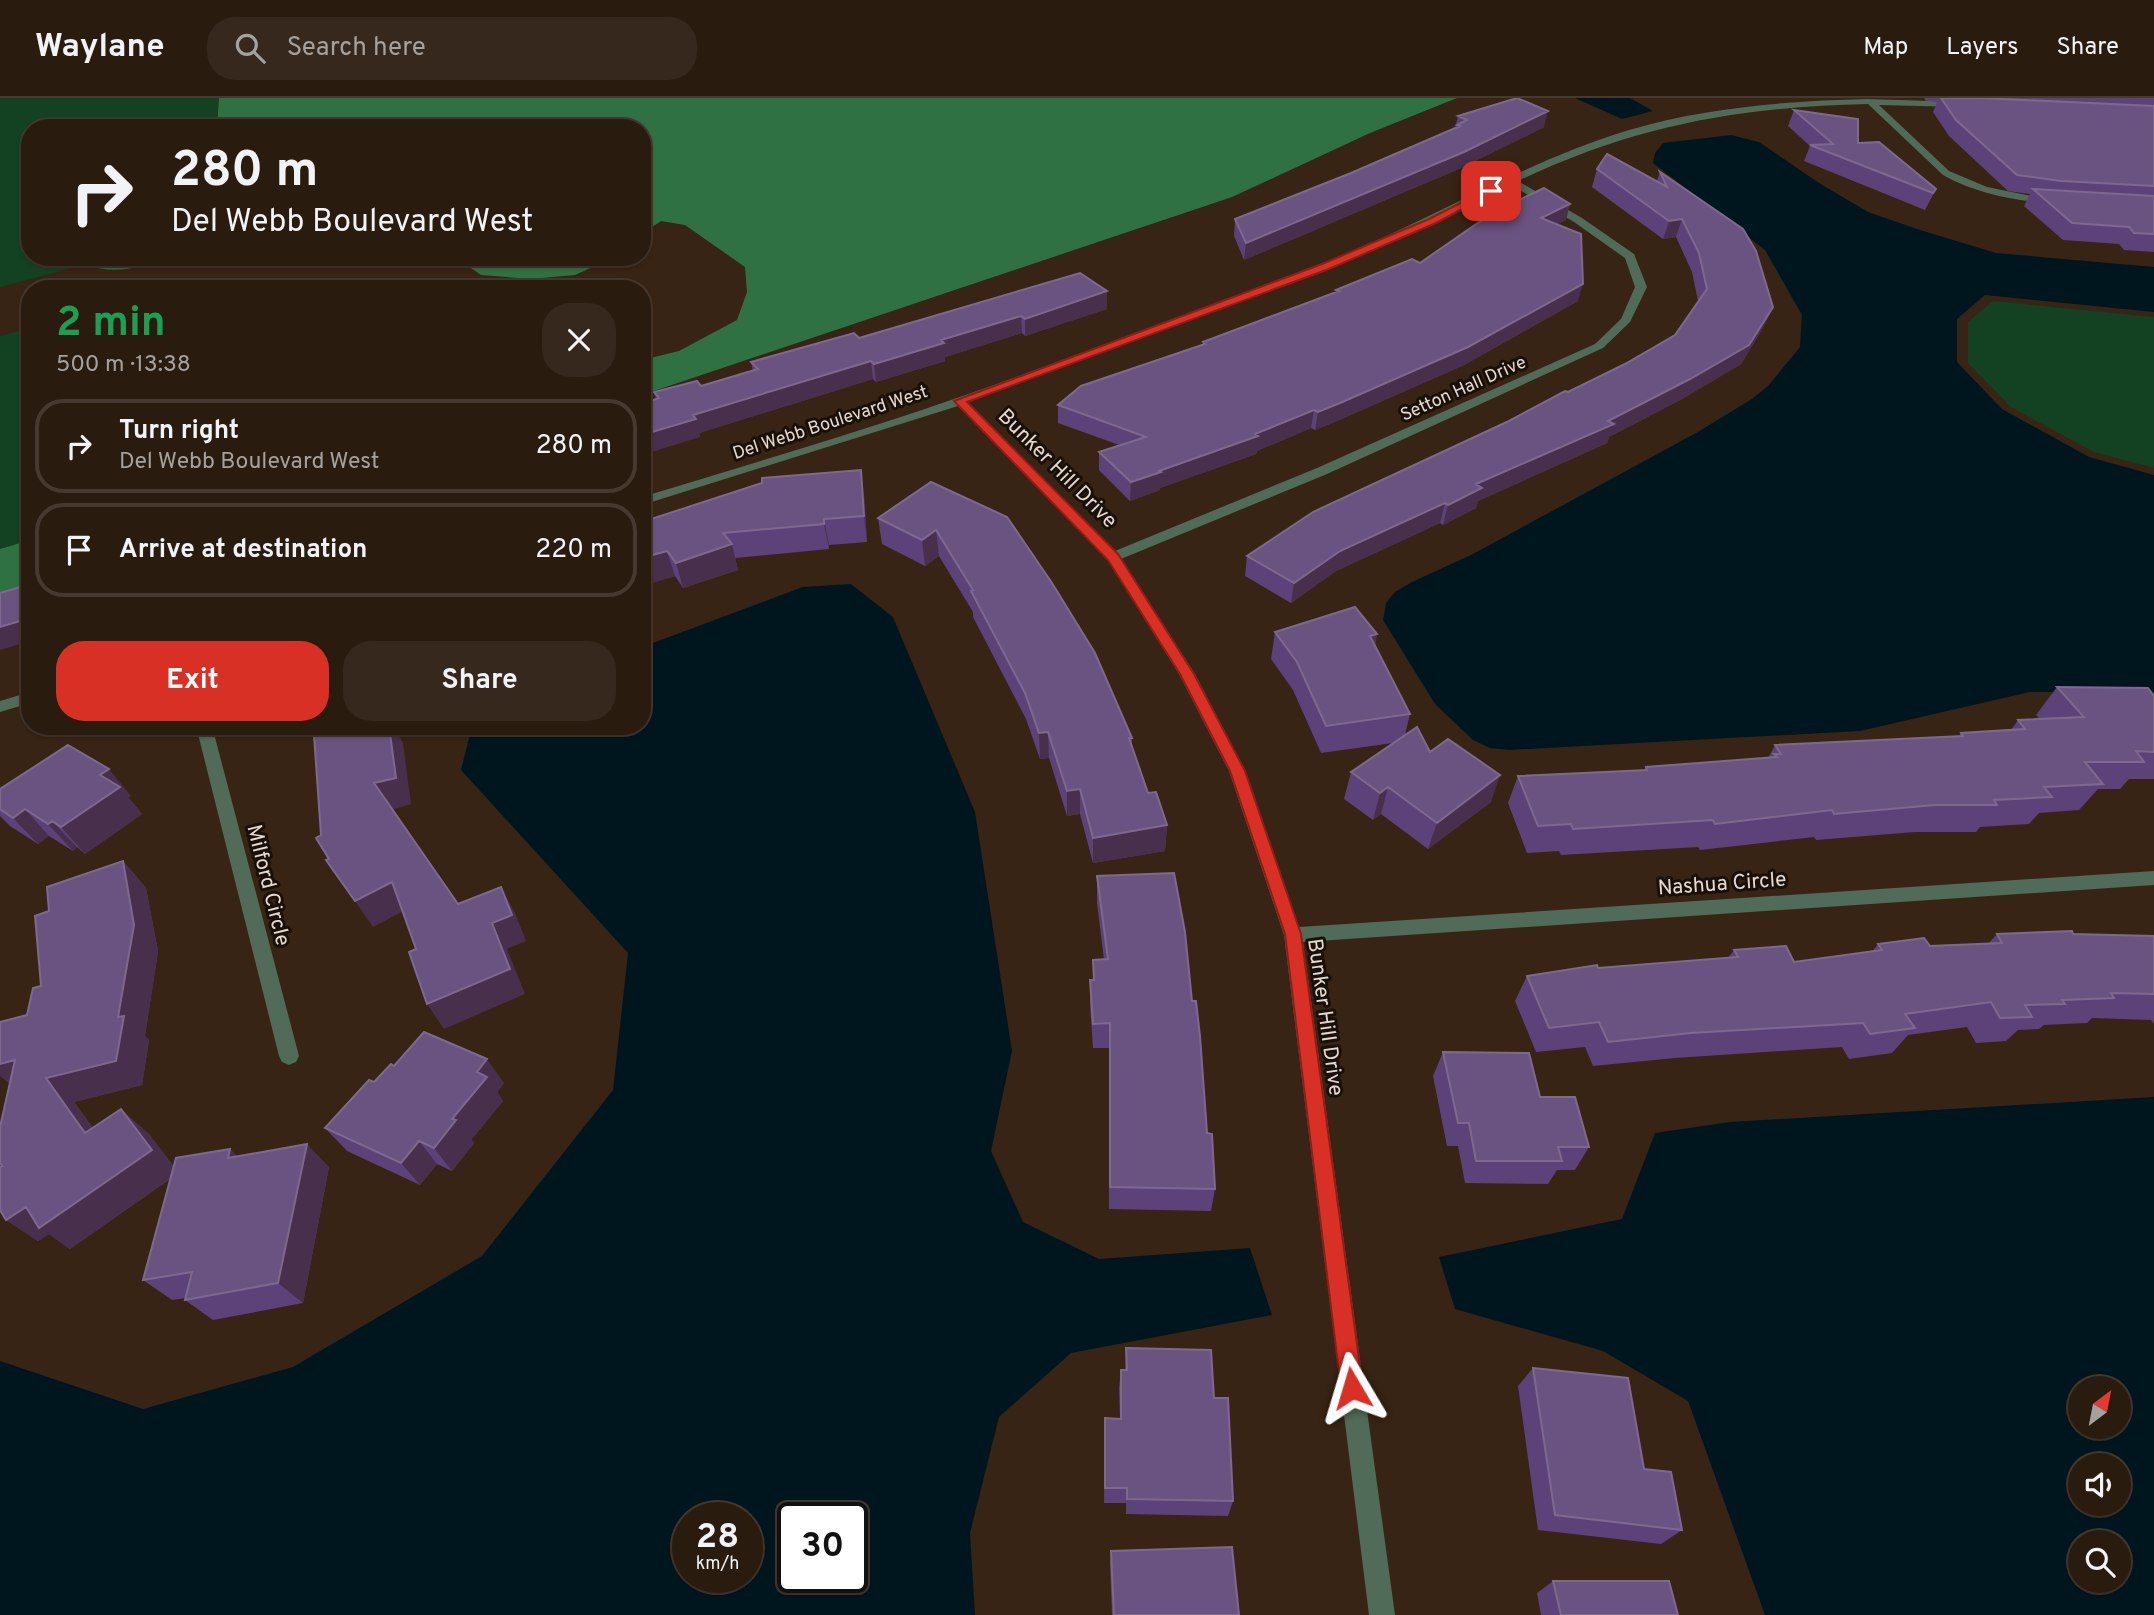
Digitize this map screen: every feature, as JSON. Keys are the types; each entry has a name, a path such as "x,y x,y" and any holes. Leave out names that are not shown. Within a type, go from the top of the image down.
{"street":[{"name":"Del Webb Boulevard West","path":"651,498 960,401 1325,267 1433,221 1511,181 1591,146 1698,116 1789,105 1871,102 1978,105"},
{"path":"1871,102 1946,173 1957,180 2002,195 2066,202"},
{"name":"Setton Hall Drive","path":"1113,557 1322,471 1599,346 1626,320 1641,287 1630,256 1578,220 1511,181"},
{"name":"Bunker Hill Drive","path":"960,401 1113,557 1187,674 1237,771 1293,934 1382,1615"},
{"path":"0,707 21,700"},
{"name":"Milford Circle","path":"206,735 289,1056"},
{"name":"Nashua Circle","path":"1293,934 2154,878"}],"green space":[{"path":"0,98 219,98 218,119 21,119 21,266 79,266 0,287"},
{"path":"219,98 1457,98 1370,133 1232,197 651,392 651,358 679,351 737,320 747,292 745,267 685,225 661,221 651,228 651,119 218,119"},
{"path":"91,266 141,266 117,270"},
{"path":"468,266 595,266 575,275 531,279 481,275"},
{"path":"1993,301 2154,317 2154,468 2094,452 2011,407 1968,363 1968,322"},
{"path":"21,330 21,543 0,549 0,336"},
{"path":"21,543 21,589 0,595 0,549"}],"water":[{"path":"1575,98 1630,98 1653,111 1622,119"},
{"path":"1731,135 1759,142 1868,212 1920,230 1996,253 2154,267 2154,312 1985,295 1957,319 1957,362 2002,409 2089,457 2154,475 2154,704 2072,692 2030,692 1860,731 1509,750 1490,748 1473,740 1435,704 1383,620 1386,603 1395,592 1471,555 1696,433 1752,399 1768,386 1800,347 1802,315 1765,250 1653,163 1655,153 1663,143"},
{"path":"851,584 893,617 975,812 1012,1051 991,1151 1023,1222 1099,1259 1250,1248 1272,1315 1071,1353 999,1417 970,1533 975,1615 0,1615 0,1361 143,1409 293,1367 482,1256 613,1090 628,953 461,770 470,735 651,735 651,644 803,587"},
{"path":"2154,1097 2154,1615 1765,1615 1688,1401 1603,1351 1455,1309 1439,1257 1622,1219 1655,1133 1730,1122"}],"building":[{"path":"1517,98 1548,111 1464,152 1246,243 1235,219 1460,126 1457,125 1467,120 1458,116"},
{"path":"1941,98 2154,106 2154,186 2061,181 2017,175 1956,120"},
{"path":"1794,110 1858,119 1858,143 1879,142 1936,189 1933,193 1810,145 1833,144"},
{"path":"1607,154 1667,187 1660,172 1743,229 1756,251 1773,307 1749,345 1608,421 1614,424 1476,484 1482,488 1448,505 1445,503 1340,551 1294,583 1247,556 1313,512 1509,421 1565,391 1568,392 1625,364 1675,335 1707,289 1699,253 1682,219 1669,221 1597,169"},
{"path":"1544,188 1570,204 1541,218 1581,234 1583,284 1468,347 1318,412 1314,410 1255,434 1258,436 1131,482 1099,452 1146,437 1058,405 1081,386 1205,344 1203,342 1339,291 1336,290 1412,259 1420,263 1492,213"},
{"path":"2033,189 2154,196 2154,234 2134,233 2129,227 2072,223"},
{"path":"1080,273 1107,291 1025,319 1021,316 941,340 944,343 874,364 871,361 693,415 696,419 651,432 651,401 659,398 654,392 697,381 701,386 758,369 751,362 854,333 859,338"},
{"path":"861,470 864,516 824,519 824,524 723,533 732,544 676,563 667,551 651,555 651,519 762,483 762,478"},
{"path":"931,482 1007,517 1095,653 1132,738 1129,738 1148,793 1156,792 1167,825 1093,838 1080,789 1067,791 1048,732 1039,733 1025,693 971,591 973,590 936,530 922,540 878,518"},
{"path":"21,587 21,621 0,627 0,593"},
{"path":"1355,607 1377,634 1370,636 1410,714 1326,726 1297,662 1275,632"},
{"path":"2057,687 2148,688 2154,696 2154,752 2136,751 2144,762 2085,762 2103,784 2044,787 2052,797 1994,800 1997,805 1935,805 1834,814 1832,810 1715,824 1713,820 1573,829 1571,824 1538,826 1518,776 1647,770 1646,767 1777,757 1774,754 1781,754 1775,745 1963,736 1961,733 2025,729 2018,720 2084,717"},
{"path":"1417,727 1430,752 1448,739 1500,775 1437,823 1388,787 1380,793 1351,772"},
{"path":"314,735 390,735 396,778 374,783 458,904 501,887 512,915 492,923 510,969 427,1004 409,952 416,949 392,882 355,901 326,860 329,859 316,838 321,835"},
{"path":"68,745 109,769 100,775 120,787 61,827 52,821 48,824 25,809 13,818 0,809 0,789"},
{"path":"123,861 134,925 118,1017 124,1016 116,1061 46,1078 85,1133 121,1109 152,1150 39,1228 26,1207 6,1220 0,1210 0,1127 15,1060 0,1064 0,1022 27,1015 33,988 41,986 35,916 49,911 47,887"},
{"path":"1174,873 1185,932 1192,1001 1196,1001 1207,1133 1212,1134 1215,1189 1110,1187 1110,1023 1093,1024 1090,980 1094,980 1093,960 1108,959 1097,876"},
{"path":"2072,931 2073,934 2154,936 2154,994 2111,993 2114,998 2062,1000 2065,1004 2025,1005 2032,1017 2000,1018 1991,1002 1905,1014 1915,1028 1870,1034 1863,1023 1691,1033 1608,1042 1599,1022 1549,1028 1527,976 1597,965 1598,968 1738,957 1734,950 1786,946 1794,962 1882,950 1878,944 1924,938 1930,946 2002,943 1997,934"},
{"path":"424,1032 487,1059 477,1072 487,1077 452,1119 456,1120 434,1148 419,1141 401,1163 325,1128 369,1080 374,1082 391,1064 394,1066"},
{"path":"1443,1052 1529,1053 1540,1097 1575,1097 1589,1147 1558,1147 1562,1161 1476,1161 1469,1123 1458,1123"},
{"path":"307,1144 278,1283 185,1300 192,1272 143,1280 176,1158 230,1149 228,1158"},
{"path":"1126,1348 1211,1350 1214,1398 1228,1398 1233,1501 1127,1499 1127,1488 1105,1488 1105,1418 1121,1419 1121,1370 1127,1370"},
{"path":"1533,1368 1628,1378 1644,1469 1671,1472 1682,1530 1555,1515"},
{"path":"1232,1547 1239,1615 1114,1615 1111,1551"},
{"path":"1553,1581 1669,1581 1678,1615 1561,1615"}],"route":[{"path":"1352,1388 1293,934 1237,771 1187,674 1113,557 960,401 1325,267 1433,221 1491,191"}]}
